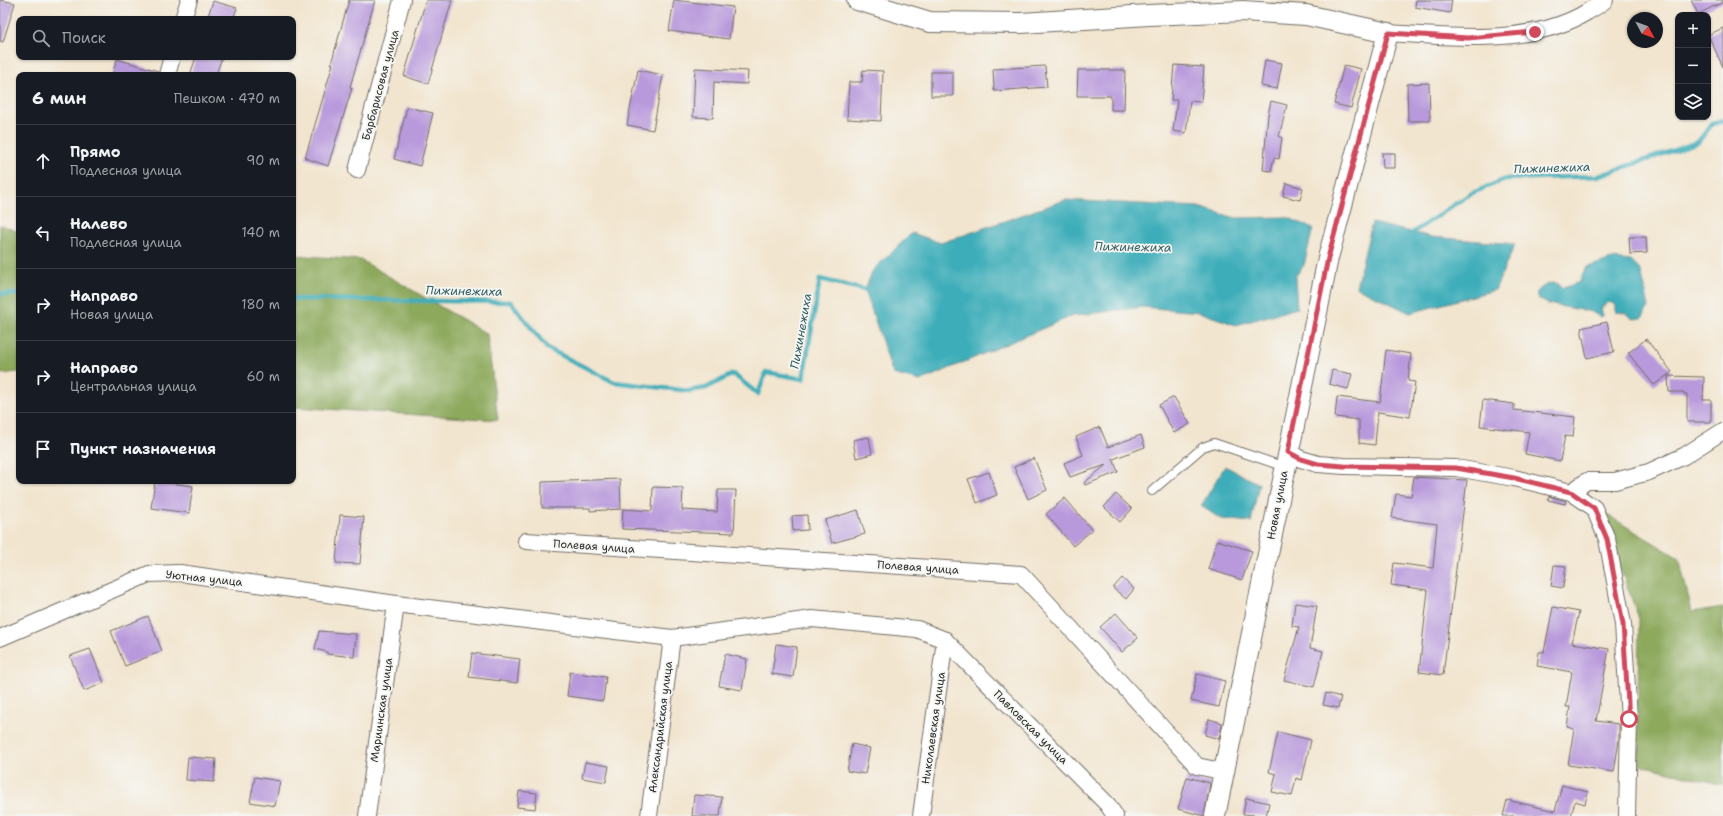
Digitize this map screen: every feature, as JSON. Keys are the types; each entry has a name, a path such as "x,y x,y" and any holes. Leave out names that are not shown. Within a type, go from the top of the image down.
{"street":[{"path":"184,16 189,0"},
{"name":"Барбарисовая улица","path":"357,170 402,0"},
{"path":"858,0 930,22 1021,23 1149,14 1243,11 1306,14 1388,33 1468,38 1535,32 1574,20 1605,0"},
{"name":"Новая улица","path":"1215,816 1328,258 1388,33"},
{"path":"168,72 171,60"},
{"path":"1571,492 1588,481 1615,481 1649,472 1684,456 1723,431"},
{"path":"1286,460 1301,459 1318,464 1344,466 1456,468 1514,478 1571,492 1594,508 1607,539 1623,624 1629,719 1627,816"},
{"name":"Полевая улица","path":"526,541 1021,574 1197,766 1225,772"},
{"name":"Уютная улица","path":"0,638 149,574 180,573 396,604 672,638 812,619 917,629 945,640"},
{"name":"Мариинская улица","path":"367,816 396,604"},
{"name":"Александрийская улица","path":"649,816 672,638"},
{"name":"Николаевская улица","path":"921,816 945,640"},
{"name":"Павловская улица","path":"945,640 1108,805 1115,816"}],"lane":[{"path":"1152,491 1203,447 1214,443 1286,460"}],"green space":[{"path":"0,225 16,231 16,372 0,374"},
{"path":"296,255 361,260 487,334 498,420 296,407"},
{"path":"1599,510 1679,558 1692,612 1723,607 1723,785 1637,764 1639,619"}],"water":[{"path":"1065,200 1198,207 1236,218 1286,217 1313,228 1304,265 1295,277 1297,308 1236,325 1199,312 1142,307 1072,316 920,381 893,374 865,290 873,270 912,233 941,243"},
{"path":"1372,223 1432,237 1515,244 1495,290 1410,313 1356,287"},
{"path":"1612,259 1631,261 1641,271 1649,307 1642,318 1633,319 1625,313 1616,312 1616,305 1609,302 1601,308 1603,316 1600,317 1592,312 1548,304 1537,298 1537,292 1546,285 1553,283 1560,285 1563,288 1580,282 1585,268"},
{"path":"1225,466 1259,484 1251,522 1221,519 1201,506"}],"building":[{"path":"0,0 15,3 3,42 0,41"},
{"path":"349,0 375,0 350,87 352,88 328,166 305,158 333,64 331,64"},
{"path":"426,0 452,0 428,84 404,76"},
{"path":"674,0 733,7 729,39 669,31"},
{"path":"1416,0 1452,0 1450,13 1415,7"},
{"path":"1691,0 1723,0 1723,2 1702,12 1697,12"},
{"path":"213,1 237,8 234,16 208,16"},
{"path":"1723,28 1723,67 1711,41 1711,34"},
{"path":"117,60 158,71 158,72 113,72"},
{"path":"195,60 221,60 217,72 191,72"},
{"path":"1265,60 1282,63 1277,89 1261,86"},
{"path":"1174,65 1204,67 1201,102 1190,101 1186,133 1173,131 1177,100 1171,100"},
{"path":"1344,65 1361,69 1351,108 1334,104"},
{"path":"1045,66 1047,87 994,91 993,69"},
{"path":"695,68 748,71 747,84 714,82 713,118 693,117"},
{"path":"638,70 663,75 653,130 627,125"},
{"path":"863,70 883,71 881,121 847,119 849,82 862,82"},
{"path":"1078,70 1125,70 1124,110 1111,110 1111,96 1077,96"},
{"path":"931,72 953,72 953,96 931,96"},
{"path":"1429,83 1430,121 1408,121 1407,84"},
{"path":"1271,101 1287,105 1279,137 1282,137 1279,159 1274,158 1271,171 1263,170 1268,115"},
{"path":"407,107 433,113 420,166 394,159"},
{"path":"1382,153 1395,153 1395,168 1383,168"},
{"path":"1286,183 1303,188 1300,200 1283,196"},
{"path":"1629,237 1646,237 1647,253 1630,254"},
{"path":"1607,322 1614,352 1587,358 1581,328"},
{"path":"1646,339 1672,372 1654,385 1628,353"},
{"path":"1386,350 1411,354 1408,381 1415,382 1410,417 1378,412 1375,445 1359,443 1359,420 1335,417 1337,397 1380,402"},
{"path":"1332,370 1352,374 1348,389 1329,384"},
{"path":"1668,376 1704,377 1703,400 1711,400 1711,422 1687,422 1687,394 1684,394 1684,392 1669,392"},
{"path":"1174,397 1190,424 1174,433 1159,405"},
{"path":"1483,400 1514,404 1514,410 1575,417 1573,437 1565,436 1560,461 1525,454 1529,432 1480,426"},
{"path":"1100,427 1108,447 1141,435 1145,447 1113,459 1118,472 1085,485 1084,483 1106,465 1070,477 1064,463 1083,455 1076,437"},
{"path":"869,437 872,454 856,458 853,440"},
{"path":"1034,458 1047,490 1028,499 1014,467"},
{"path":"989,472 997,495 977,503 968,479"},
{"path":"1414,477 1467,480 1443,675 1419,672 1428,590 1391,585 1394,563 1433,568 1437,524 1392,518 1396,494 1411,496"},
{"path":"620,479 621,509 590,511 590,508 542,508 542,482"},
{"path":"155,484 178,484 193,486 189,513 151,508"},
{"path":"653,487 683,488 682,510 717,512 718,490 736,490 734,533 622,529 623,509 652,511"},
{"path":"1116,494 1132,509 1120,522 1104,507"},
{"path":"1549,496 1566,501 1565,504 1548,500"},
{"path":"1065,498 1092,530 1073,546 1046,514"},
{"path":"858,510 865,534 832,543 825,520"},
{"path":"340,515 364,517 360,564 336,563"},
{"path":"807,515 808,530 793,531 792,516"},
{"path":"1217,540 1252,551 1242,580 1208,569"},
{"path":"1554,565 1566,566 1563,588 1551,586"},
{"path":"1122,578 1134,589 1126,599 1113,588"},
{"path":"1295,603 1317,606 1310,648 1323,651 1314,687 1284,680 1299,627 1292,626"},
{"path":"1553,607 1579,612 1572,643 1609,649 1596,721 1619,724 1619,740 1614,772 1568,765 1574,729 1567,727 1570,707 1566,707 1572,672 1537,666 1539,652 1544,652"},
{"path":"1116,613 1138,638 1122,652 1100,627"},
{"path":"148,616 162,651 125,666 111,631"},
{"path":"319,631 356,634 354,657 327,654 327,652 315,649"},
{"path":"776,644 797,647 793,677 772,674"},
{"path":"90,649 104,683 84,691 70,656"},
{"path":"472,653 520,659 517,683 469,677"},
{"path":"725,654 747,659 742,690 719,686"},
{"path":"570,672 606,677 603,701 567,696"},
{"path":"1197,674 1225,681 1219,707 1191,701"},
{"path":"1326,693 1341,697 1338,708 1323,705"},
{"path":"1209,719 1222,723 1219,739 1205,735"},
{"path":"1278,732 1311,740 1302,780 1296,778 1292,796 1272,792 1276,774 1269,772"},
{"path":"852,744 870,748 865,774 847,771"},
{"path":"188,757 216,759 214,782 186,780"},
{"path":"585,762 609,766 606,782 582,778"},
{"path":"255,777 280,781 275,806 250,802"},
{"path":"1187,777 1210,783 1204,816 1178,809"},
{"path":"1562,785 1588,792 1585,804 1575,801 1571,816 1503,816 1507,800 1555,811"},
{"path":"519,791 537,793 535,809 517,807"},
{"path":"694,795 722,797 720,816 692,816"},
{"path":"1246,798 1269,803 1266,816 1243,814"}],"waterway":[{"name":"Пижинежиха","path":"1409,235 1470,194 1506,179 1599,176 1698,142 1712,124 1723,121"},
{"name":"Пижинежиха","path":"296,299 511,302 547,348 614,382 689,391 706,388 733,374 758,394 766,372 803,379 820,279 865,290 869,289"},
{"name":"Пижинежиха","path":"0,294 16,294"}],"route":[{"path":"1535,32 1468,38 1388,33 1328,258 1288,452 1301,459 1318,464 1344,466 1456,468 1514,478 1571,492 1594,508 1607,539 1623,624 1629,719"}]}
